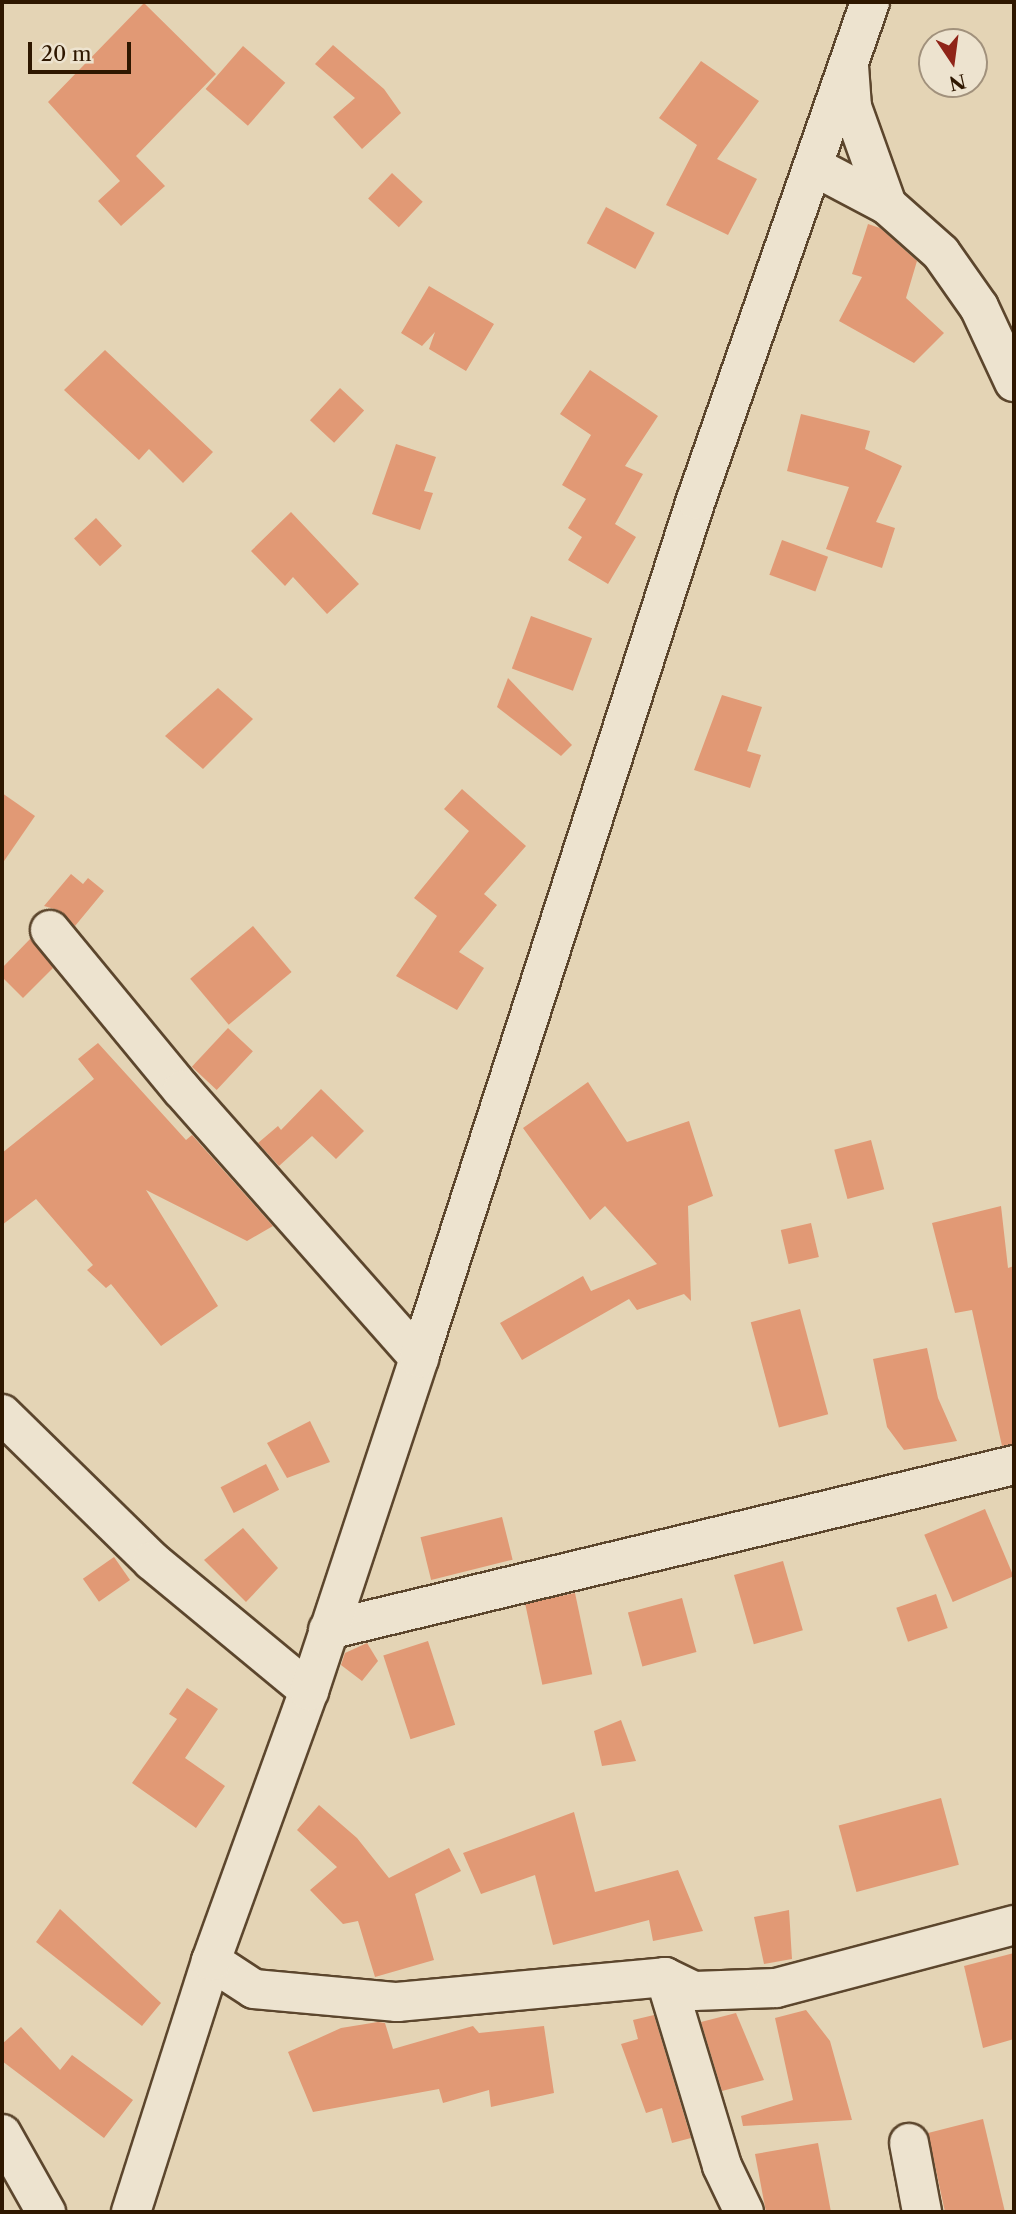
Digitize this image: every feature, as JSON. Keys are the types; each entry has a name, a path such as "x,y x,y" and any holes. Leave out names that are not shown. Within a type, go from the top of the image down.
{"street":[{"path":"131,2212 211,1961 309,1690 419,1358 620,730 870,2"},
{"path":"849,66 852,107 887,205"},
{"path":"813,166 887,205 941,253 979,307 1014,382"},
{"path":"50,930 182,1090 419,1358"},
{"path":"2,1414 152,1561 309,1690"},
{"path":"328,1630 1014,1465"},
{"path":"211,1961 254,1989 397,2002 665,1977 694,1992 776,1988 1014,1926"},
{"path":"665,1977 722,2165 744,2212"},
{"path":"2,2134 46,2212"},
{"path":"909,2143 922,2212"}],"building":[{"path":"144,3 216,74 136,156 165,186 121,226 98,201 120,181 48,102"},
{"path":"333,45 384,89 401,113 362,149 333,117 355,98 315,64"},
{"path":"243,46 285,83 248,126 206,89"},
{"path":"701,61 759,101 717,159 757,179 728,235 666,205 697,145 659,118"},
{"path":"392,173 423,202 399,227 368,199"},
{"path":"606,207 655,233 635,269 587,243"},
{"path":"868,224 880,228 917,261 906,298 944,333 914,363 839,321 862,277 852,274"},
{"path":"429,286 494,324 466,371 429,349 435,332 422,346 401,333"},
{"path":"105,350 213,452 183,483 149,449 139,460 64,390"},
{"path":"590,370 658,416 625,466 643,474 615,524 636,537 608,584 568,560 582,537 568,528 586,499 562,485 591,435 560,414"},
{"path":"340,388 364,411 334,443 310,420"},
{"path":"801,414 870,431 865,449 902,466 876,522 895,528 882,568 826,549 849,487 787,471"},
{"path":"396,444 436,457 424,491 433,493 420,530 372,514"},
{"path":"291,512 359,584 327,614 293,577 285,586 251,551"},
{"path":"96,518 122,546 100,566 74,538"},
{"path":"782,540 828,557 815,592 769,575"},
{"path":"531,616 592,638 573,691 512,669"},
{"path":"508,678 572,745 561,756 497,707"},
{"path":"218,688 253,719 203,769 165,736"},
{"path":"722,695 762,707 747,751 761,755 750,788 694,770"},
{"path":"462,789 526,846 484,894 497,905 459,952 484,968 457,1010 396,976 437,916 414,898 469,831 444,809"},
{"path":"2,793 35,816 2,864"},
{"path":"71,874 83,884 88,878 104,891 75,926 58,910 44,906"},
{"path":"253,926 292,972 229,1025 190,979"},
{"path":"31,938 53,968 23,998 2,977 2,968"},
{"path":"228,1028 253,1051 217,1090 192,1067"},
{"path":"98,1043 186,1140 192,1135 273,1226 247,1241 146,1190 218,1306 161,1346 111,1284 106,1288 87,1270 93,1265 36,1199 2,1225 2,1153 94,1079 78,1059"},
{"path":"588,1082 627,1142 689,1121 713,1196 688,1206 691,1301 684,1294 637,1310 629,1299 522,1360 500,1323 583,1276 591,1291 657,1264 605,1206 590,1220 523,1128"},
{"path":"321,1089 364,1131 336,1159 312,1136 279,1166 258,1143 278,1126 281,1130"},
{"path":"871,1140 884,1189 847,1199 834,1150"},
{"path":"1001,1206 1008,1268 1014,1266 1014,1444 1002,1446 972,1310 955,1313 932,1223"},
{"path":"811,1223 819,1257 789,1264 781,1230"},
{"path":"800,1309 828,1414 779,1427 751,1322"},
{"path":"927,1348 938,1398 957,1441 904,1450 887,1427 873,1359"},
{"path":"310,1421 330,1462 287,1478 267,1443"},
{"path":"266,1464 279,1490 234,1513 221,1487"},
{"path":"985,1509 1014,1576 953,1602 924,1535"},
{"path":"502,1517 513,1560 431,1580 420,1537"},
{"path":"243,1528 278,1568 246,1602 204,1560"},
{"path":"114,1557 130,1580 99,1602 83,1579"},
{"path":"783,1561 803,1630 754,1644 734,1575"},
{"path":"575,1593 592,1674 542,1685 525,1604"},
{"path":"936,1594 948,1628 908,1642 896,1608"},
{"path":"682,1598 696,1652 642,1667 628,1612"},
{"path":"428,1641 455,1725 410,1739 383,1656"},
{"path":"367,1643 378,1661 362,1681 341,1665 345,1653"},
{"path":"187,1688 218,1709 185,1758 225,1786 196,1828 132,1783 177,1719 169,1714"},
{"path":"621,1720 636,1761 602,1766 594,1731"},
{"path":"941,1798 959,1865 856,1892 839,1825"},
{"path":"319,1805 357,1838 389,1878 449,1848 461,1871 415,1894 434,1960 375,1977 358,1921 343,1924 310,1890 337,1867 297,1830"},
{"path":"574,1812 595,1892 678,1870 703,1931 653,1941 649,1920 553,1945 535,1875 481,1894 463,1853"},
{"path":"60,1909 161,2003 142,2026 36,1942"},
{"path":"789,1910 792,1959 764,1964 754,1917"},
{"path":"1014,1953 1014,2039 983,2048 964,1966"},
{"path":"806,2010 830,2041 852,2120 743,2126 741,2116 793,2100 775,2018"},
{"path":"736,2013 764,2080 722,2091 701,2022"},
{"path":"654,2015 691,2138 672,2143 662,2108 646,2113 621,2044 638,2039 633,2020"},
{"path":"385,2023 393,2049 473,2026 479,2033 544,2026 554,2093 491,2107 489,2090 443,2103 439,2089 313,2112 288,2052 341,2028"},
{"path":"21,2027 60,2070 72,2055 133,2100 104,2138 2,2061 2,2044"},
{"path":"983,2119 1005,2212 945,2212 928,2133"},
{"path":"818,2143 831,2212 766,2212 755,2154"}]}
